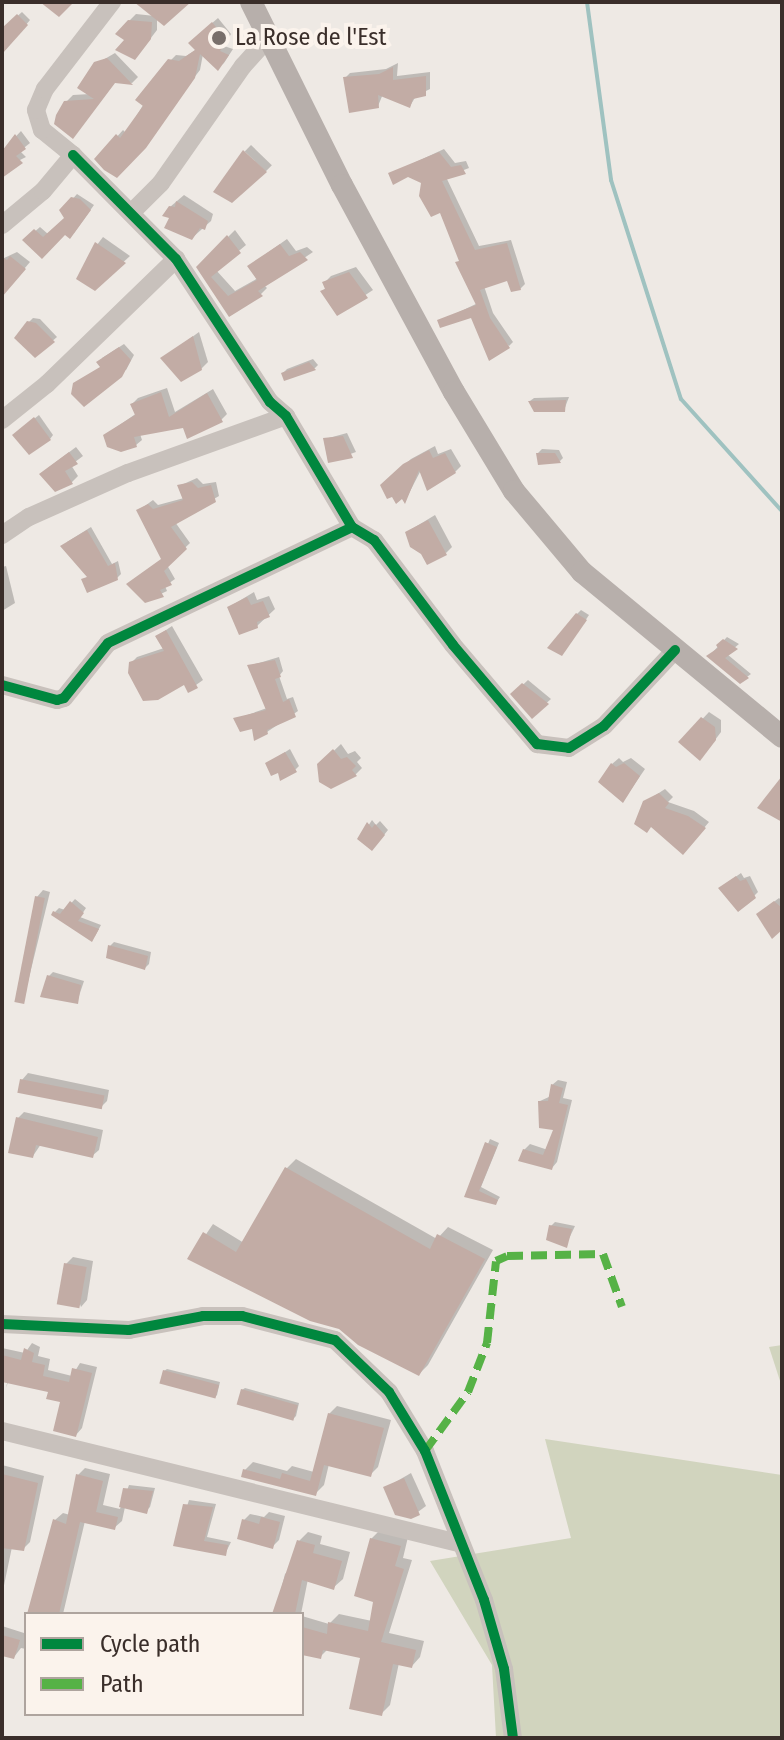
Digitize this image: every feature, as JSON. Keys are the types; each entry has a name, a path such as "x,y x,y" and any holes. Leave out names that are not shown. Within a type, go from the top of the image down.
{"main road":[{"path":"251,2 342,185 454,392 514,491 582,572 782,737"}],"street":[{"path":"112,2 45,89 36,110 42,130 73,155 176,259 270,402 286,416 352,527 374,540 453,645 537,744 569,748 604,726 675,650"},
{"path":"131,213 161,183 243,66 269,37"},
{"path":"2,225 43,191 73,155"},
{"path":"2,420 47,384 176,259"},
{"path":"2,535 29,517 128,473 286,416"},
{"path":"2,685 57,700 64,698 108,643 352,527"},
{"path":"2,1324 129,1330 203,1316 242,1316 335,1340 389,1392 425,1451 484,1600 504,1669 511,1737"},
{"path":"2,1431 459,1543"}],"green space":[{"path":"782,1345 782,1387 769,1347"},
{"path":"545,1439 782,1475 782,1738 496,1738 492,1665 430,1561 571,1538"}],"building":[{"path":"40,2 74,2 59,17"},
{"path":"134,2 191,2 164,26"},
{"path":"17,14 28,25 2,54 2,28"},
{"path":"128,20 152,22 151,39 135,60 115,50 124,40 115,34"},
{"path":"212,22 227,41 220,51 229,55 218,71 200,54 195,78 146,148 117,178 104,170 94,159 116,134 120,138 143,106 135,100 168,59 179,61 195,50 188,43"},
{"path":"107,58 133,85 115,83 73,139 54,124 56,115 64,101 94,99 77,88 94,62"},
{"path":"393,67 393,80 426,76 426,96 413,99 410,108 378,95 379,108 349,113 343,77 379,74"},
{"path":"15,134 26,149 16,156 23,163 2,178 2,151"},
{"path":"243,150 267,172 232,203 213,192"},
{"path":"439,152 451,167 461,165 466,174 442,181 475,250 507,243 521,290 511,292 507,281 480,290 490,318 510,348 489,361 471,318 440,328 437,320 476,305 455,262 459,261 440,213 431,217 419,196 421,183 408,177 393,185 388,173"},
{"path":"71,197 80,199 91,210 70,239 65,235 42,259 22,240 34,229 43,237 64,218 59,210"},
{"path":"176,201 208,221 205,230 200,228 192,240 164,228 169,218 162,216 169,206 175,207"},
{"path":"227,235 241,253 211,277 228,296 257,280 247,266 280,244 289,256 300,252 308,260 258,291 263,296 229,317 196,267"},
{"path":"95,242 126,263 95,291 76,279"},
{"path":"10,256 26,269 2,297 2,257 7,260"},
{"path":"349,272 368,298 337,316 320,291 325,289 322,282"},
{"path":"27,321 36,323 55,342 35,358 14,338"},
{"path":"193,336 202,370 181,382 160,358"},
{"path":"119,347 131,360 122,377 84,407 71,394 73,383 100,367 96,362"},
{"path":"309,362 316,370 284,381 281,373"},
{"path":"161,392 169,417 207,393 223,422 187,439 183,428 134,437 137,447 121,452 107,447 103,435 135,415 130,404"},
{"path":"566,400 565,412 534,412 528,401"},
{"path":"34,417 51,440 29,455 12,435"},
{"path":"343,436 353,458 328,463 323,438"},
{"path":"429,450 433,458 445,453 456,473 427,491 419,470 405,504 402,499 396,504 392,497 387,499 380,485 403,464"},
{"path":"69,452 78,464 65,471 73,484 55,492 39,474"},
{"path":"536,453 555,453 561,463 538,465"},
{"path":"192,482 198,488 211,485 216,502 171,527 187,549 164,571 172,585 160,590 164,597 145,603 126,584 161,559 136,510 148,504 153,509 183,500 177,485"},
{"path":"428,520 447,555 427,565 421,554 410,547 405,532"},
{"path":"87,530 108,566 115,563 118,580 87,593 81,579 87,577 60,546"},
{"path":"247,597 251,605 263,601 270,617 257,622 258,628 239,635 227,607"},
{"path":"576,613 587,620 562,656 547,648"},
{"path":"166,630 198,688 188,693 184,685 158,700 143,701 128,673 129,662 164,651 155,636"},
{"path":"723,639 738,649 725,658 749,678 740,684 706,656 718,648 716,645"},
{"path":"275,660 281,677 275,679 283,702 289,699 296,717 267,730 268,734 254,741 252,729 240,732 233,718 266,710 247,665"},
{"path":"522,683 549,704 532,719 510,694"},
{"path":"701,717 715,727 716,740 700,761 678,742"},
{"path":"333,749 341,759 347,757 356,766 352,770 357,776 331,789 319,782 317,764"},
{"path":"285,752 297,772 280,781 278,773 271,776 265,763"},
{"path":"611,763 616,767 624,763 640,776 623,803 598,782"},
{"path":"782,776 782,822 757,808"},
{"path":"659,793 669,803 665,808 688,816 706,828 683,855 651,827 647,833 634,824 643,801"},
{"path":"367,822 372,828 375,824 385,835 372,851 357,839"},
{"path":"736,876 740,881 746,879 756,898 738,912 718,888"},
{"path":"35,896 45,898 24,1004 14,1002"},
{"path":"70,901 84,913 78,921 99,929 92,942 51,915 53,911 60,914"},
{"path":"774,901 782,908 782,930 772,939 756,914"},
{"path":"108,945 148,956 145,970 106,958"},
{"path":"47,975 81,985 78,1004 40,997"},
{"path":"20,1079 104,1095 102,1109 17,1093"},
{"path":"551,1084 563,1088 559,1103 568,1105 552,1170 518,1161 523,1149 543,1155 553,1130 539,1128 538,1101 548,1101"},
{"path":"16,1117 98,1137 93,1158 36,1145 33,1158 8,1153"},
{"path":"485,1142 497,1147 479,1191 498,1200 496,1205 464,1197"},
{"path":"285,1167 430,1249 437,1234 485,1259 419,1376 358,1345 339,1329 310,1321 187,1259 203,1232 236,1252"},
{"path":"549,1225 572,1229 567,1248 546,1240"},
{"path":"64,1263 87,1267 79,1308 57,1304"},
{"path":"24,1348 34,1353 32,1362 45,1365 43,1376 69,1382 72,1368 92,1373 76,1437 53,1431 60,1402 46,1399 48,1392 2,1382 2,1355 21,1360"},
{"path":"163,1370 219,1385 215,1399 159,1384"},
{"path":"241,1389 298,1405 293,1421 237,1404"},
{"path":"328,1413 384,1428 371,1477 324,1465 316,1496 241,1477 243,1469 280,1479 282,1473 310,1481"},
{"path":"2,1474 38,1483 24,1551 2,1548"},
{"path":"76,1474 103,1481 96,1512 118,1517 115,1530 80,1522 59,1612 28,1612 53,1519 66,1524"},
{"path":"404,1478 420,1515 411,1519 395,1515 383,1487"},
{"path":"123,1488 153,1491 147,1514 119,1507"},
{"path":"183,1504 213,1507 204,1541 228,1545 226,1556 173,1546"},
{"path":"261,1517 280,1522 273,1549 237,1539 242,1519 259,1524"},
{"path":"370,1538 401,1546 395,1566 404,1569 381,1642 416,1650 412,1668 393,1664 382,1716 349,1709 360,1658 323,1650 321,1659 304,1655 304,1628 327,1634 328,1622 368,1631 373,1602 354,1596"},
{"path":"297,1540 315,1545 313,1553 342,1561 334,1590 302,1580 295,1612 273,1612"},
{"path":"2,1635 20,1640 14,1659 2,1656"}],"waterway":[{"path":"587,2 611,180 681,399 782,511"}],"marked path":[{"path":"425,1451 468,1392 487,1343 496,1261 507,1256 603,1254 622,1307"}],"cycle path":[{"path":"73,155 176,259 270,402 286,416 352,527 374,540 453,645 537,744 569,748 604,726 675,650"},
{"path":"2,685 57,700 64,698 108,643 352,527"},
{"path":"2,1324 129,1330 203,1316 242,1316 335,1340 389,1392 425,1451 484,1600 504,1669 513,1738"}],"place":[{"name":"La Rose de l'Est","path":"219,38"}]}
